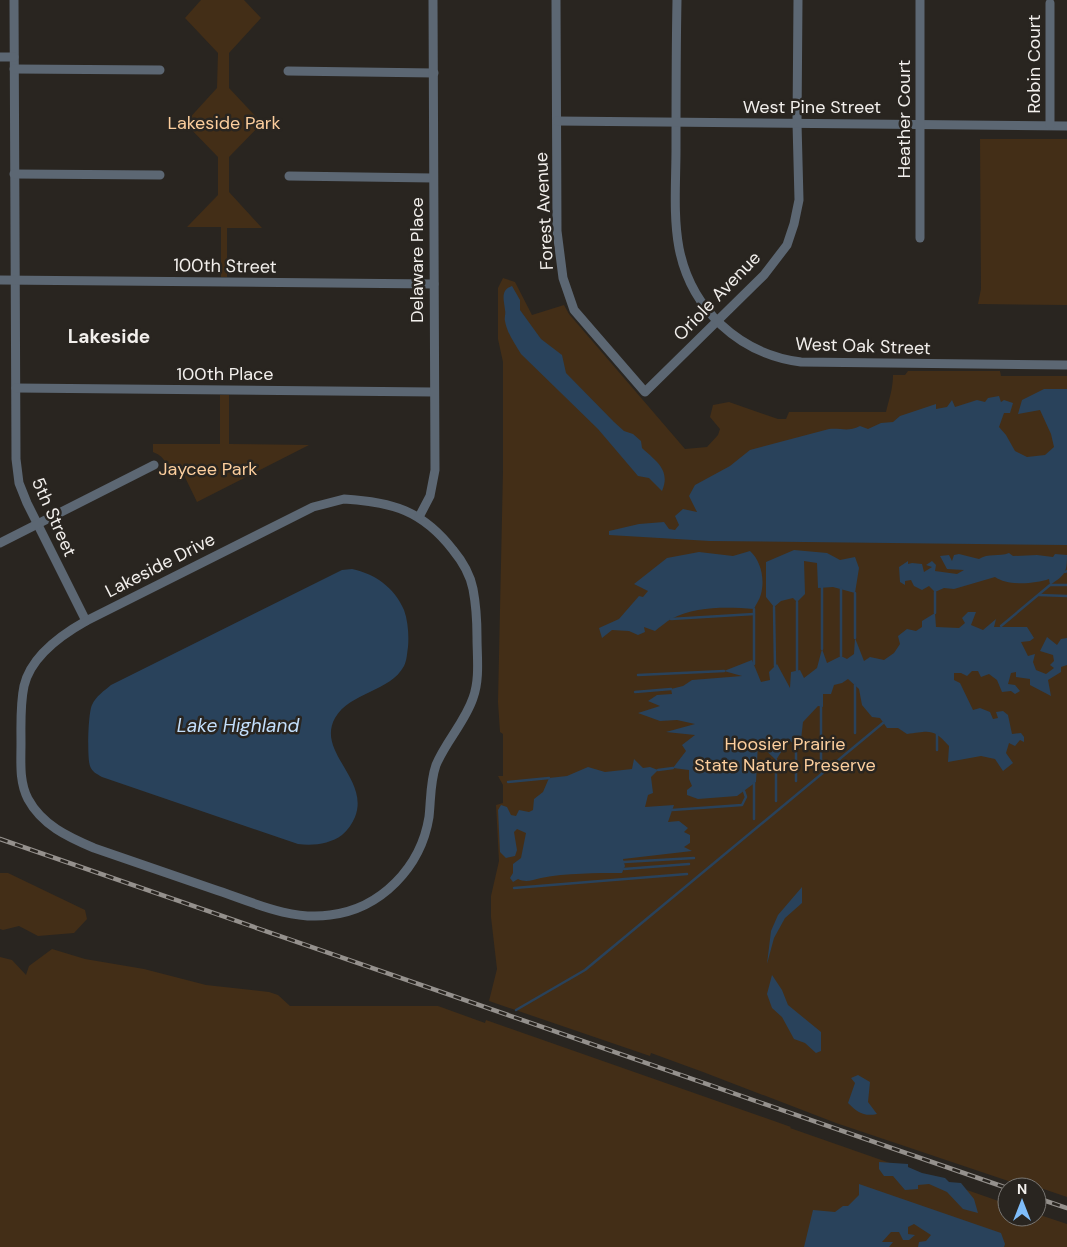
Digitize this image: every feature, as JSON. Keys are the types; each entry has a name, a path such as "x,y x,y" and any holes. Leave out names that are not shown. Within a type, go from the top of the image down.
{"street":[{"name":"5th Street","path":"14,0 16,459 19,483 37,524 86,621"},
{"name":"Delaware Place","path":"419,517 430,496 435,470 433,0"},
{"name":"Forest Avenue","path":"556,0 558,242 561,266 568,294 577,314 645,392"},
{"name":"West Oak Street","path":"677,0 676,122 679,248 686,274 698,298 716,321 728,332 755,349 775,357 801,362 1067,365"},
{"name":"Oriole Avenue","path":"645,392 764,275 787,245 799,200 797,123 798,0"},
{"name":"Heather Court","path":"920,0 920,238"},
{"name":"Robin Court","path":"1050,3 1050,126"},
{"path":"0,57 14,57"},
{"path":"14,69 160,70"},
{"path":"288,71 434,73"},
{"name":"West Pine Street","path":"557,121 1067,126"},
{"path":"14,174 160,175"},
{"path":"289,176 433,178"},
{"name":"100th Street","path":"0,280 434,284"},
{"name":"100th Place","path":"16,388 434,392"},
{"path":"0,543 154,465"},
{"name":"Lakeside Drive","path":"344,499 373,501 398,507 419,517 442,535 465,564 473,587 477,614 477,678 474,697 440,755 433,772 426,826 421,844 407,871 387,890 368,904 350,912 329,916 301,916 270,908 94,848 52,826 28,799 21,776 21,708 25,684 32,668 60,636 86,621 313,507 344,499"}],"green space":[{"name":"Lakeside Park","path":"201,0 244,0 261,18 229,53 229,88 262,123 229,157 229,192 262,228 227,228 227,277 221,277 221,227 187,227 218,195 218,157 185,123 217,88 218,53 185,18"},
{"path":"980,139 1067,139 1067,305 978,304 981,289"},
{"name":"Hoosier Prairie State Nature Preserve","path":"503,278 515,282 532,315 564,305 569,314 685,449 707,447 718,435 720,429 710,417 713,405 729,402 778,419 786,419 789,412 886,412 892,389 893,375 905,375 908,371 1000,371 1001,376 1067,376 1067,1197 1047,1190 1047,1177 997,1177 836,1123 651,1053 650,1056 489,1001 497,969 491,917 491,896 499,861 496,805 503,803 503,785 498,776 503,776 503,734 500,732 498,702 503,471 503,362 498,339 498,288"},
{"name":"Jaycee Park","path":"220,395 229,395 229,444 309,445 197,502 180,467 166,467 162,457 153,452 153,444 220,444"},
{"path":"0,873 8,873 85,910 87,919 74,933 38,936 19,926 0,929"},
{"path":"52,949 85,959 144,969 206,985 269,992 278,995 290,1006 438,1006 485,1023 486,1020 997,1200 997,1227 1047,1227 1047,1217 1067,1224 1067,1247 0,1247 0,957 12,960 26,975 29,966"}],"water":[{"path":"512,286 520,300 520,310 541,339 562,355 566,373 614,422 624,431 633,434 641,441 642,448 661,467 665,477 662,491 649,478 638,476 598,429 521,354 509,334 505,320 504,293"},
{"path":"1044,389 1067,389 1067,545 710,541 609,535 609,531 639,524 664,522 669,529 675,530 679,525 675,516 683,509 697,512 689,496 695,485 730,466 750,450 829,429 848,429 860,426 868,429 881,423 893,422 900,416 936,404 936,409 947,407 952,400 955,407 977,400 985,402 988,398 999,396 1001,402 1004,400 1013,403 1010,413 1004,413 999,427 1015,451 1027,457 1045,455 1054,447 1051,434 1040,410 1018,414 1022,400"},
{"path":"794,550 827,553 840,560 855,557 859,568 855,593 833,587 818,588 817,563 804,561 805,594 797,602 793,598 781,601 774,607 766,597 766,562"},
{"path":"750,551 757,560 762,576 761,594 754,609 722,608 701,610 671,619 655,631 644,627 645,632 638,635 629,631 612,630 602,638 599,628 619,619 639,596 643,597 648,591 634,584 667,558 699,552 733,556"},
{"path":"1009,553 1013,556 1037,555 1053,557 1055,554 1067,555 1066,570 1059,579 1050,585 1049,579 1036,582 1014,583 995,577 954,589 944,588 935,592 929,586 922,590 914,586 911,580 905,581 905,585 900,582 899,567 908,561 908,564 922,564 924,572 932,567 926,565 932,561 936,565 935,571 957,574 964,570 947,569 940,556 949,555 952,561 954,555 959,554 979,559 986,556"},
{"name":"Lake Highland","path":"352,569 376,578 395,595 404,610 408,628 408,642 405,664 398,675 350,703 335,718 331,730 332,742 356,790 358,803 354,820 342,835 321,844 298,844 102,777 92,770 89,761 88,745 92,705 100,694 111,685 342,570"},
{"path":"968,612 976,612 971,625 983,630 996,619 994,627 1027,627 1034,638 1030,641 1021,642 1028,656 1035,654 1033,662 1036,670 1046,674 1054,668 1050,665 1054,661 1053,655 1040,651 1047,637 1057,645 1061,639 1067,638 1067,665 1061,667 1061,672 1048,680 1051,696 1030,685 1030,679 1016,677 1016,672 1011,673 1008,684 1015,685 1020,691 1015,694 1011,691 1002,692 997,680 989,674 981,677 978,671 972,671 967,676 961,673 954,673 954,680 960,683 973,710 980,708 990,712 993,719 998,718 996,712 1003,711 1008,715 1012,734 1021,733 1024,737 1024,742 1020,740 1015,746 1009,743 1006,753 1013,763 1003,771 995,759 981,756 948,762 949,746 939,736 931,732 907,734 898,728 887,728 880,718 872,717 862,705 859,689 848,679 834,685 831,694 823,694 823,707 818,706 803,722 800,749 789,740 776,760 758,743 756,782 737,796 698,799 687,795 687,790 692,786 689,779 689,770 673,768 686,751 682,745 695,735 666,732 695,724 677,720 660,721 638,713 660,706 648,701 657,695 672,694 671,689 683,686 692,680 742,676 724,671 752,660 761,682 770,680 769,672 777,664 790,688 791,672 800,670 804,678 817,668 822,649 827,663 841,656 847,659 854,654 855,638 864,661 870,657 884,660 894,653 900,644 898,636 907,629 916,631 922,627 922,621 935,613 936,627 959,628 965,623 962,618"},
{"path":"634,759 643,768 650,767 658,770 651,777 653,793 648,795 645,807 674,805 668,822 679,821 688,828 684,832 690,835 690,843 684,847 692,851 623,859 625,866 622,873 571,874 529,881 518,879 513,882 510,878 513,873 513,864 521,858 526,833 517,829 514,832 517,850 515,856 506,858 500,852 498,810 501,805 507,807 511,815 516,816 519,810 529,812 533,810 534,799 543,792 549,778 567,776 588,767 605,772 632,769"},
{"path":"802,887 802,903 785,918 774,938 767,964 771,931 778,915"},
{"path":"772,975 782,990 788,1005 821,1032 821,1051 816,1053 805,1043 794,1039 782,1017 772,1008 767,994"},
{"path":"858,1075 870,1082 868,1102 877,1114 868,1115 861,1113 848,1103 855,1083 851,1078"},
{"path":"879,1162 908,1164 908,1167 922,1173 945,1178 949,1182 961,1183 974,1199 978,1213 963,1209 947,1192 929,1184 918,1185 918,1189 905,1190 893,1176 884,1176 879,1169"},
{"path":"859,1184 1001,1233 1005,1244 1004,1247 918,1247 919,1242 926,1241 931,1235 914,1224 908,1227 908,1234 915,1235 909,1240 903,1240 899,1232 891,1232 882,1242 893,1242 889,1247 804,1247 813,1210 835,1212 843,1206 848,1206 859,1195"}],"waterway":[{"path":"1001,626 1050,585 1067,585"},
{"path":"822,587 822,649"},
{"path":"841,589 841,656"},
{"path":"935,592 935,613"},
{"path":"855,593 855,638"},
{"path":"1039,595 1067,596"},
{"path":"797,602 797,671"},
{"path":"774,607 775,666"},
{"path":"754,609 754,664"},
{"path":"671,619 754,614"},
{"path":"638,675 724,671"},
{"path":"855,685 855,733"},
{"path":"635,692 671,689"},
{"path":"821,707 821,763"},
{"path":"516,1010 585,970 883,723"},
{"path":"937,734 937,750"},
{"path":"796,746 796,781"},
{"path":"776,760 776,801"},
{"path":"658,770 673,768"},
{"path":"508,782 549,778"},
{"path":"754,783 754,819"},
{"path":"672,810 742,805 746,797 744,791"},
{"path":"624,862 694,858"},
{"path":"624,869 689,864"},
{"path":"514,888 687,874"}],"railway":[{"path":"0,839 997,1185"},
{"path":"1047,1201 1067,1208"}],"district":[{"name":"Lakeside","path":"109,336"}]}
